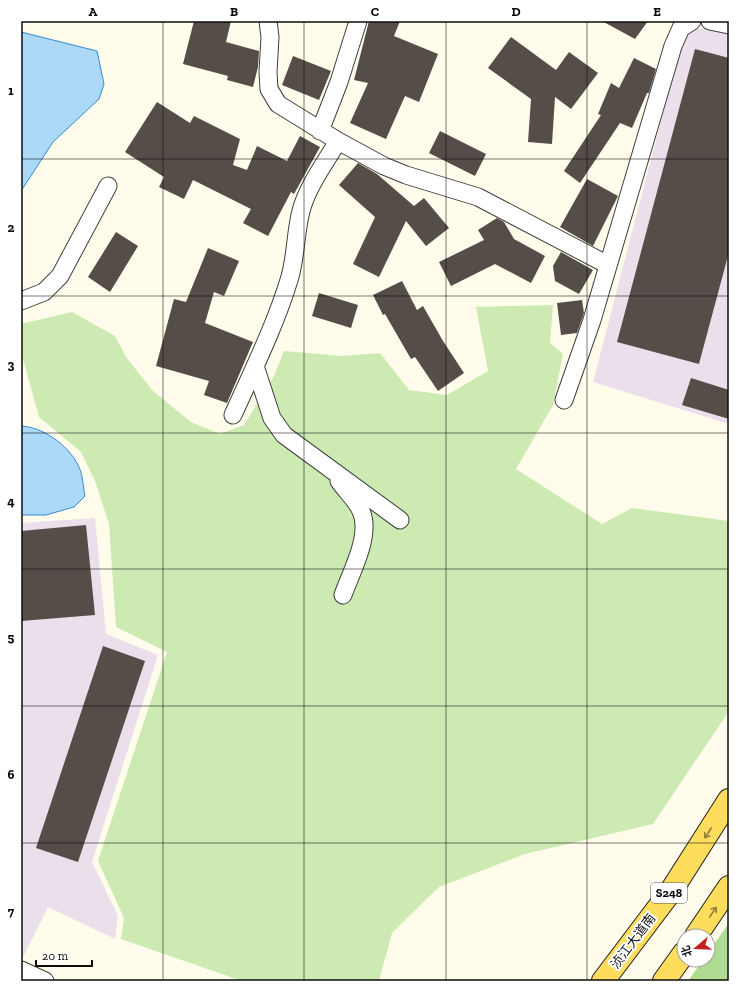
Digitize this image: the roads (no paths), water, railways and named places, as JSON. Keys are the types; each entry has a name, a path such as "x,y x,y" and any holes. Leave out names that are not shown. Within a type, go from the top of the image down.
{"main road":[{"name":"浈江大道南","path":"603,981 671,891 729,800"},
{"path":"701,928 729,887"},
{"path":"664,981 676,964"}],"street":[{"path":"268,21 270,37 268,72 269,89 278,104 338,141 406,175 478,197 608,265"},
{"path":"320,131 339,82 358,21"},
{"path":"564,400 592,320 673,46 680,28 692,21"},
{"path":"710,21 729,25"},
{"path":"233,415 280,309 290,278 295,237 301,209 316,178 338,141"},
{"path":"21,301 44,292 60,276 108,186"},
{"path":"255,366 272,418 284,435 400,520"},
{"path":"327,466 361,511 365,526 364,538 343,595"},
{"path":"21,970 45,981"}],"water":[{"path":"21,32 97,51 104,84 99,99 53,142 21,191"},
{"path":"21,426 38,430 54,438 74,458 81,472 85,496 74,507 46,515 21,515"}]}
